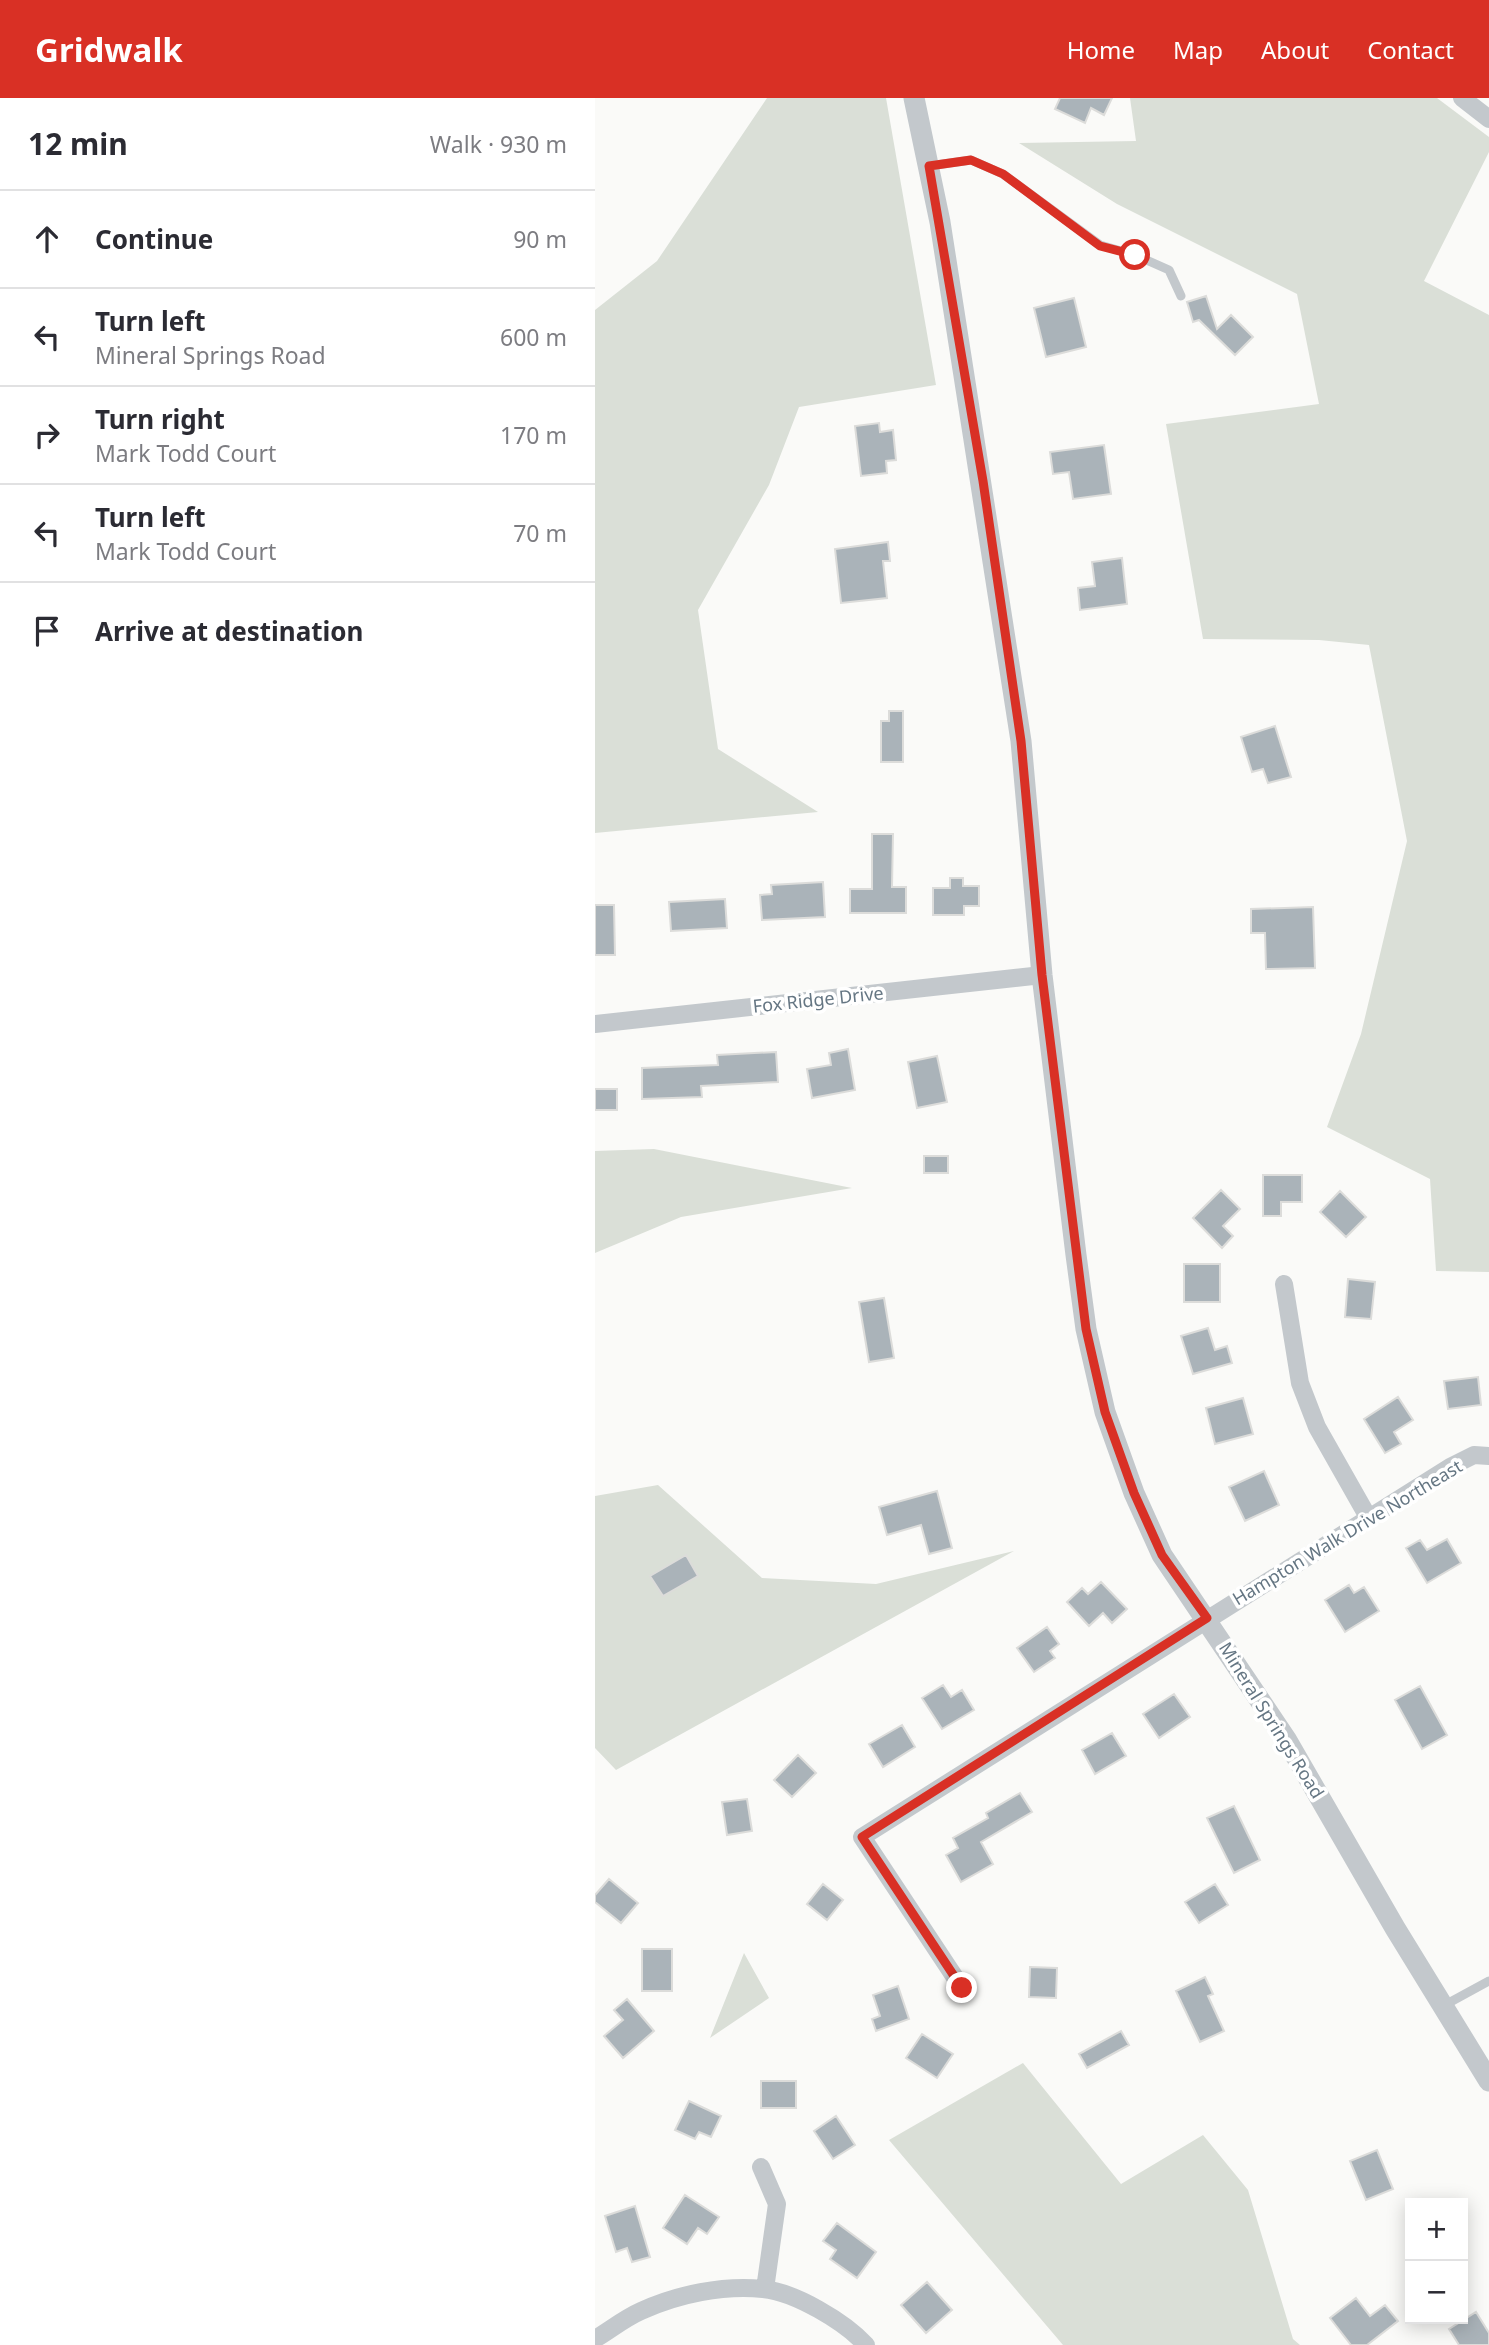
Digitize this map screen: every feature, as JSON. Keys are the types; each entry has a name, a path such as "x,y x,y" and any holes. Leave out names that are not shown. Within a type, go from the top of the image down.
{"street":[{"name":"Mineral Springs Road","path":"914,98 929,166 981,470 1021,741 1042,975 1086,1329 1105,1412 1134,1493 1162,1555 1207,1618 1286,1739 1489,2081"},
{"path":"1462,98 1489,119"},
{"name":"Fox Ridge Drive","path":"595,1024 1042,975"},
{"path":"1283,1284 1300,1383 1317,1427 1369,1517"},
{"name":"Hampton Walk Drive Northeast","path":"962,1988 862,1837 1450,1467 1474,1455 1489,1456"},
{"path":"761,2167 777,2204 765,2289"},
{"path":"595,2339 641,2311 693,2293 765,2289 806,2304 850,2327 866,2345"}],"lane":[{"path":"929,166 971,160 1003,174 1100,246 1135,255 1169,270 1181,296"},
{"path":"1443,2006 1489,1980"}],"shaded area":[{"path":"767,98 886,98 936,385 799,407 769,485 698,610 718,749 818,812 595,833 595,310 657,261"},
{"path":"1130,98 1437,98 1489,137 1489,152 1424,281 1489,315 1489,1272 1436,1271 1430,1179 1327,1127 1361,1034 1407,841 1369,645 1319,640 1203,639 1166,424 1319,404 1297,294 1117,204 1019,143 1136,141"},
{"path":"654,1149 852,1188 681,1217 595,1253 595,1151"},
{"path":"658,1485 762,1578 876,1584 1014,1551 616,1770 595,1748 595,1496"},
{"path":"744,1953 769,1998 710,2038"},
{"path":"1023,2063 1121,2184 1203,2135 1248,2190 1293,2339 1300,2345 1063,2345 889,2140"}],"building":[{"path":"1060,98 1112,98 1104,115 1091,108 1085,123 1055,109"},
{"path":"1206,296 1217,329 1231,315 1253,337 1235,355 1199,320 1193,322 1187,302"},
{"path":"1074,298 1086,347 1046,357 1034,308"},
{"path":"879,423 880,432 893,430 896,460 886,461 887,473 861,476 855,426"},
{"path":"1104,445 1111,494 1073,499 1069,472 1053,474 1050,452"},
{"path":"888,542 890,561 883,561 887,598 841,603 835,549"},
{"path":"1122,558 1127,604 1080,610 1078,588 1095,586 1092,562"},
{"path":"889,711 903,711 903,762 881,762 881,721 889,721"},
{"path":"1275,726 1291,777 1268,783 1263,769 1252,772 1241,737"},
{"path":"872,834 893,834 892,887 906,887 906,913 850,913 850,889 872,889"},
{"path":"950,878 963,878 963,886 979,886 979,906 964,906 964,915 933,915 933,888 950,888"},
{"path":"823,882 825,917 762,920 760,895 772,894 771,885"},
{"path":"725,899 727,928 671,931 669,902"},
{"path":"595,905 614,905 615,955 595,955"},
{"path":"1313,907 1315,968 1266,969 1265,933 1251,933 1251,909"},
{"path":"848,1049 855,1090 812,1098 807,1069 831,1065 829,1053"},
{"path":"776,1052 778,1082 701,1086 702,1097 642,1099 642,1068 718,1065 717,1055"},
{"path":"937,1056 947,1102 917,1108 908,1062"},
{"path":"595,1089 617,1089 617,1110 595,1110"},
{"path":"924,1156 948,1156 948,1173 924,1173"},
{"path":"1263,1175 1302,1175 1302,1202 1281,1202 1281,1216 1263,1216"},
{"path":"1221,1190 1240,1209 1223,1226 1233,1236 1222,1248 1193,1218"},
{"path":"1340,1191 1366,1217 1346,1237 1320,1212"},
{"path":"1184,1264 1220,1264 1220,1302 1184,1302"},
{"path":"1348,1279 1375,1282 1371,1319 1345,1317"},
{"path":"884,1298 894,1358 869,1362 859,1302"},
{"path":"1208,1328 1215,1350 1227,1346 1232,1363 1193,1374 1181,1336"},
{"path":"1478,1377 1481,1405 1448,1409 1444,1381"},
{"path":"1398,1397 1413,1420 1394,1432 1401,1444 1385,1453 1364,1419"},
{"path":"1243,1398 1253,1434 1215,1444 1206,1408"},
{"path":"1264,1471 1279,1505 1245,1521 1229,1487"},
{"path":"937,1491 952,1548 929,1554 921,1525 887,1535 879,1507"},
{"path":"1447,1539 1461,1563 1427,1583 1406,1548 1420,1540 1427,1550"},
{"path":"686,1555 698,1576 663,1596 650,1576"},
{"path":"1101,1582 1127,1609 1112,1623 1103,1613 1089,1626 1067,1602 1082,1588 1088,1594"},
{"path":"1349,1585 1354,1593 1364,1587 1379,1611 1345,1632 1325,1600"},
{"path":"1047,1627 1059,1644 1050,1651 1055,1658 1034,1672 1017,1648"},
{"path":"943,1685 951,1697 962,1690 974,1710 942,1729 922,1698"},
{"path":"1420,1686 1447,1735 1422,1749 1395,1700"},
{"path":"1174,1694 1190,1717 1159,1738 1143,1714"},
{"path":"902,1725 915,1747 883,1767 869,1744"},
{"path":"1112,1733 1126,1756 1095,1774 1082,1750"},
{"path":"798,1755 816,1773 792,1797 774,1780"},
{"path":"1020,1793 1032,1812 981,1842 993,1864 961,1882 946,1855 958,1848 953,1838 988,1818 986,1813"},
{"path":"747,1799 752,1831 727,1835 722,1802"},
{"path":"1234,1806 1260,1860 1234,1873 1207,1818"},
{"path":"609,1879 638,1903 621,1923 595,1902 595,1895"},
{"path":"823,1884 843,1900 827,1920 807,1904"},
{"path":"1215,1884 1228,1905 1199,1923 1185,1902"},
{"path":"642,1949 672,1949 672,1991 642,1991"},
{"path":"1030,1967 1057,1968 1056,1998 1029,1997"},
{"path":"1205,1977 1213,1994 1208,1996 1224,2031 1200,2042 1176,1991"},
{"path":"898,1986 909,2019 876,2031 872,2019 880,2016 873,1995"},
{"path":"627,1999 654,2031 623,2058 604,2036 623,2020 614,2010"},
{"path":"1121,2031 1129,2045 1087,2068 1079,2054"},
{"path":"922,2034 953,2054 937,2078 906,2058"},
{"path":"761,2081 796,2081 796,2108 761,2108"},
{"path":"689,2101 721,2116 711,2137 699,2132 695,2139 675,2130"},
{"path":"836,2116 855,2145 833,2159 814,2131"},
{"path":"1377,2150 1393,2189 1366,2200 1350,2161"},
{"path":"685,2195 719,2217 707,2234 698,2228 687,2244 663,2228"},
{"path":"635,2206 650,2257 632,2262 627,2248 616,2252 605,2216"},
{"path":"837,2223 876,2252 857,2278 830,2259 836,2250 823,2241"},
{"path":"927,2282 952,2310 926,2333 901,2305"},
{"path":"1356,2298 1370,2316 1385,2305 1398,2321 1367,2345 1351,2345 1330,2318"},
{"path":"1476,2312 1489,2333 1489,2345 1459,2345 1449,2329 1457,2324 1468,2324 1468,2317"}],"route":[{"path":"962,1988 862,1837 1207,1618 1162,1555 1134,1493 1105,1412 1086,1329 1042,975 1021,741 983,481 929,166 971,160 1003,174 1100,246 1135,255"}]}
